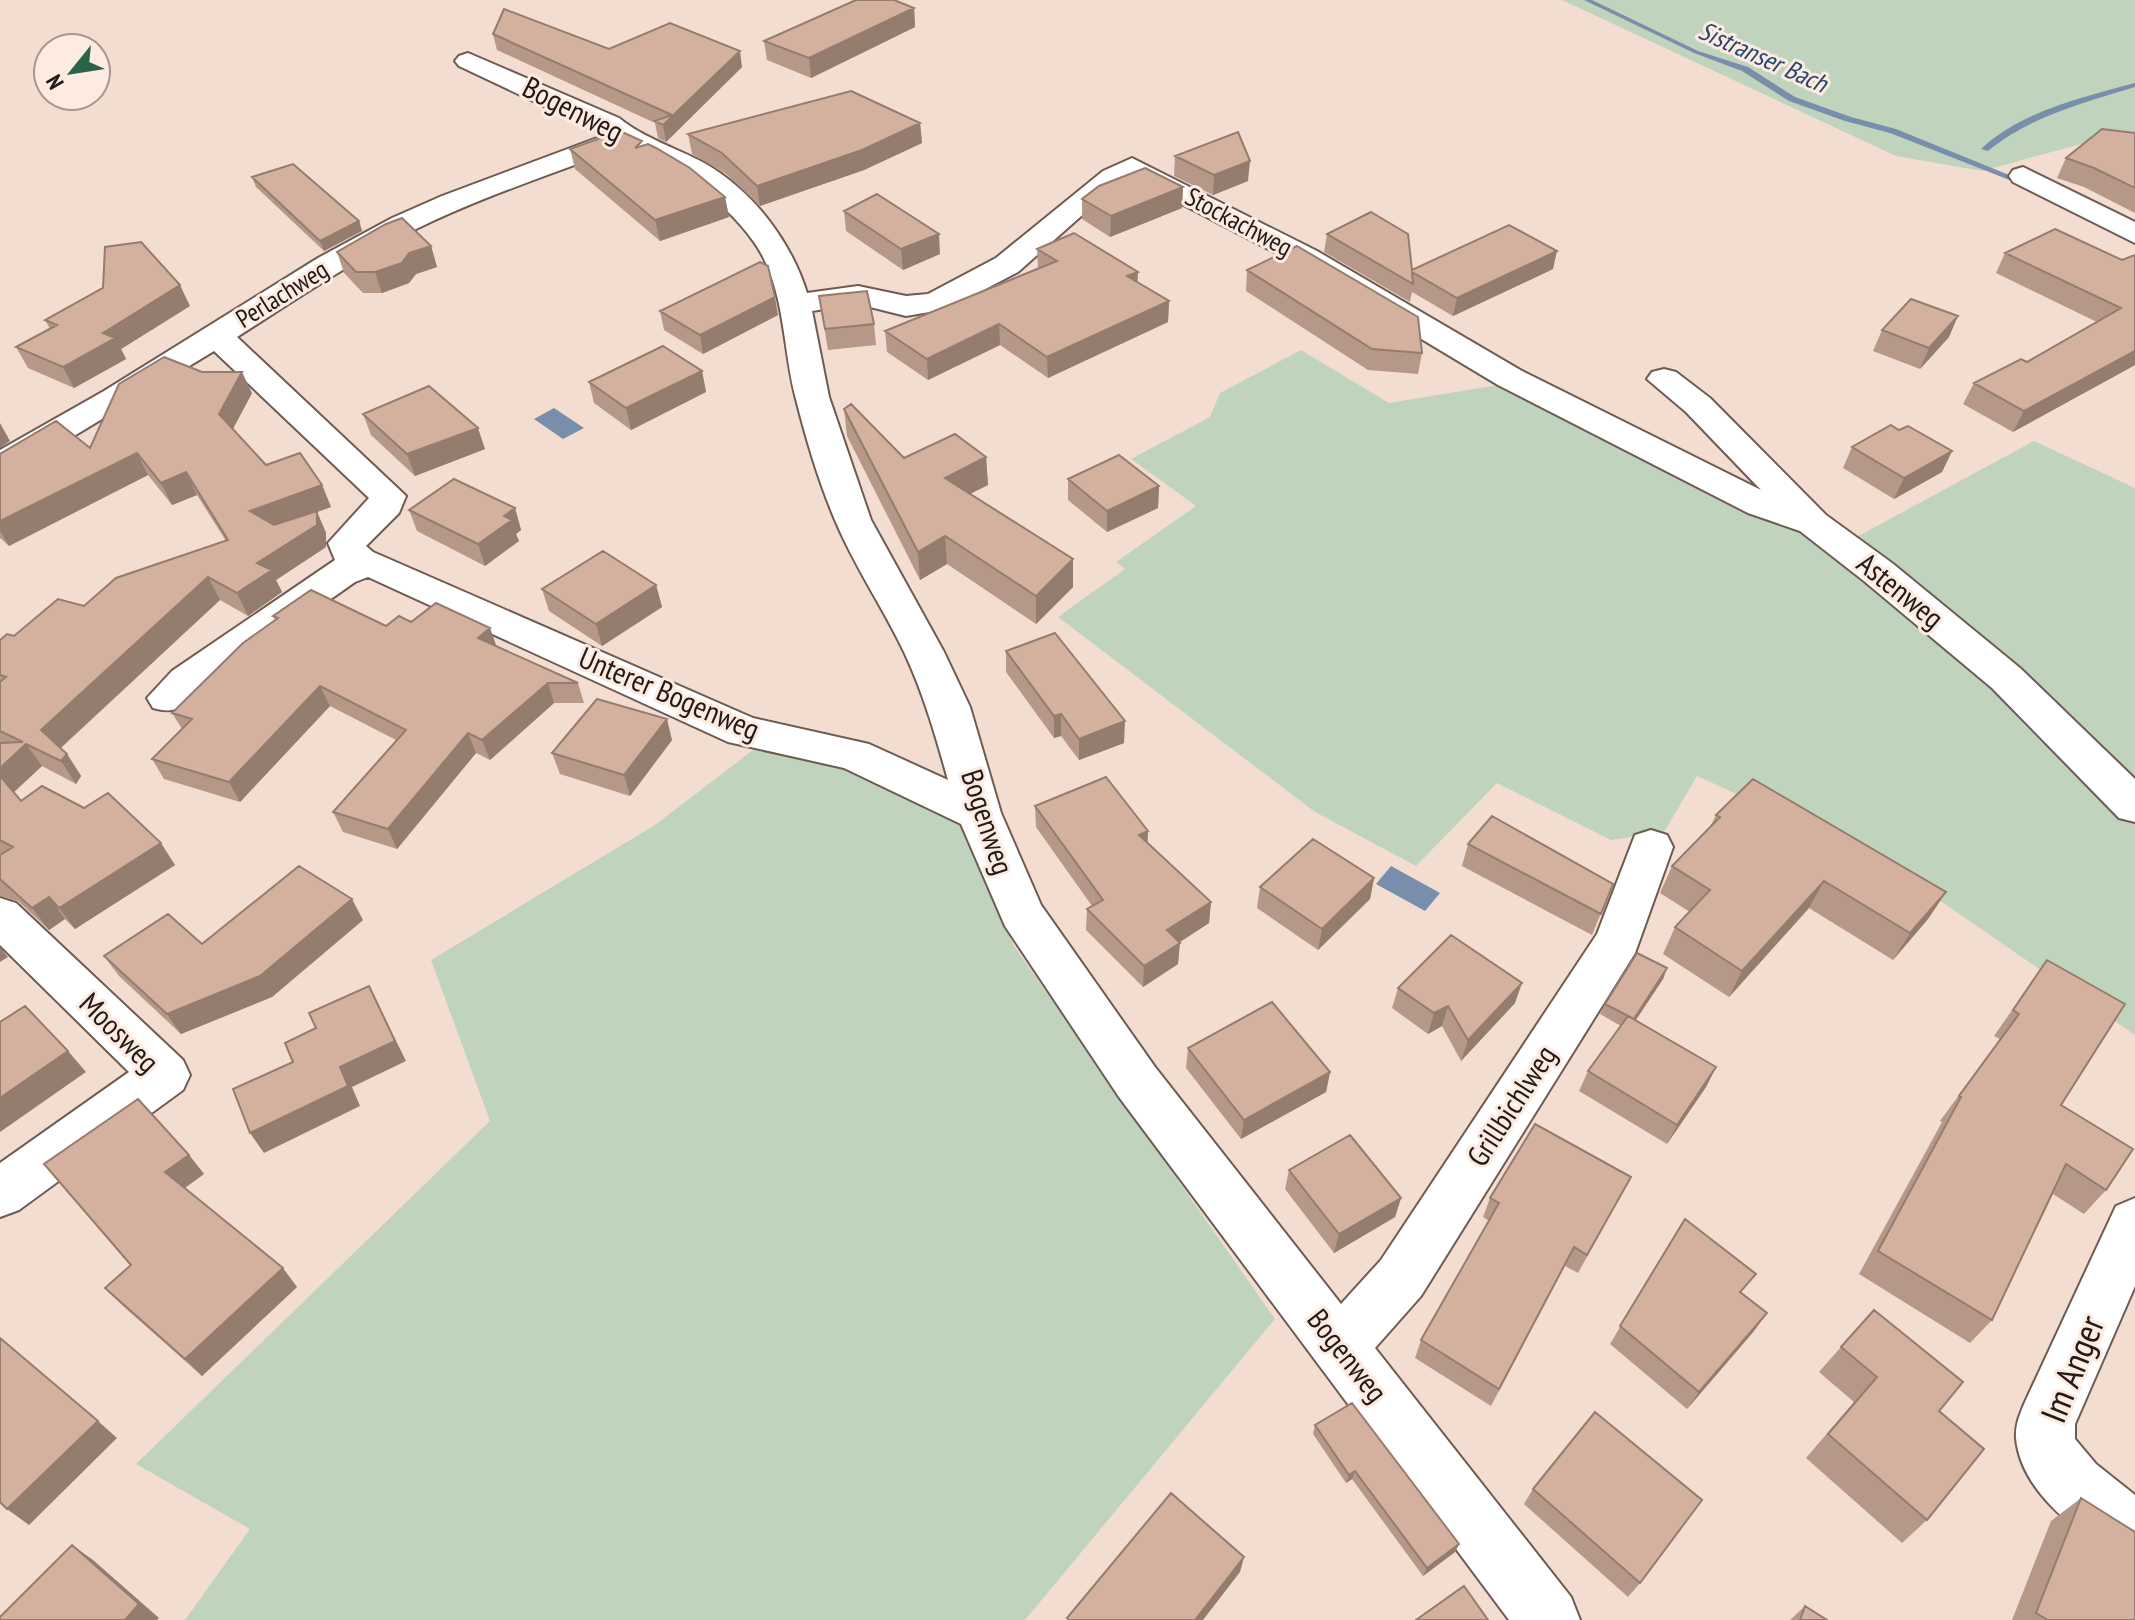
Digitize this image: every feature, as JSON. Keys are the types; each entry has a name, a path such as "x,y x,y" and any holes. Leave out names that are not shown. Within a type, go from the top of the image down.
{"street":[{"name":"Bogenweg","path":"468,61 609,124 625,137 697,171 731,198 767,238 783,266 795,305 812,397 853,520 924,652 949,707 979,813 1009,889 1040,944 1137,1082 1548,1620"},
{"name":"Perlachweg","path":"0,465 403,224 452,202 625,137"},
{"name":"Stockachweg","path":"795,305 858,295 906,306 936,302 1007,265 1078,204 1113,177 1132,167 1306,257 1510,378 1761,505 1813,523"},
{"path":"2023,176 2135,234"},
{"path":"216,335 388,496 386,505 347,543 348,551 364,564"},
{"name":"Astenweg","path":"1664,379 1698,405 1813,523 1878,572 2006,678 2135,806"},
{"path":"168,698 186,681 330,580 364,564"},
{"name":"Unterer Bogenweg","path":"364,564 373,564 743,731 854,755 979,813"},
{"name":"Grillbichlweg","path":"1338,1344 1368,1317 1401,1278 1618,940 1651,847"},
{"name":"Moosweg","path":"0,916 165,1075 0,1193"},
{"name":"Im Anger","path":"2135,1223 2046,1423 2043,1436 2049,1453 2066,1477 2096,1504 2135,1531"}],"green space":[{"path":"1562,0 2135,0 2135,147 2081,144 1982,171 1896,156"},
{"path":"1301,350 1389,403 1504,384 1838,547 2034,441 2135,488 2135,1035 1881,860 1697,776 1664,832 1611,840 1497,783 1416,866 1315,812 1058,617 1125,569 1116,562 1196,506 1131,459 1210,417 1220,393"},
{"path":"757,747 843,760 964,826 1014,946 1275,1319 1025,1620 185,1620 250,1529 136,1464 490,1121 431,960 655,825"}],"water":[{"path":"554,408 584,428 563,439 534,419"},
{"path":"1391,866 1440,893 1425,911 1376,884"}],"building":[{"path":"856,0 894,0 914,8 809,58 764,41"},
{"path":"504,9 609,49 670,23 740,51 663,125 655,121 672,115 493,34"},
{"path":"851,91 920,123 862,150 757,186 722,153 688,134"},
{"path":"2102,129 2135,133 2135,188 2066,158"},
{"path":"620,131 642,141 635,148 648,144 656,148 690,168 725,197 655,220 570,149"},
{"path":"1238,132 1250,161 1214,175 1175,156"},
{"path":"293,164 359,221 320,241 252,177"},
{"path":"1145,168 1183,187 1111,216 1082,199 1099,186"},
{"path":"877,194 939,234 901,249 844,211"},
{"path":"1371,212 1408,234 1412,270 1509,225 1557,251 1457,298 1412,272 1413,284 1327,234"},
{"path":"402,218 431,246 409,253 402,263 375,272 356,272 337,252 386,224"},
{"path":"2055,229 2122,260 2135,255 2135,351 2024,411 1974,383 2021,359 2027,362 2121,308 2005,253"},
{"path":"1074,233 1138,272 1127,276 1169,301 1047,357 999,324 927,359 885,331 1057,261 1037,249"},
{"path":"141,242 180,285 103,333 115,338 63,367 16,347 57,325 45,320 103,288 105,247"},
{"path":"1297,246 1418,317 1422,353 1372,349 1247,270"},
{"path":"760,262 768,266 775,297 700,335 660,311"},
{"path":"867,291 874,324 825,329 819,296"},
{"path":"1911,299 1958,316 1929,348 1882,330"},
{"path":"663,346 702,371 626,408 589,382"},
{"path":"164,357 202,372 242,372 219,414 266,465 300,453 322,485 250,511 274,525 317,511 317,525 257,563 272,570 237,593 208,577 41,730 67,754 61,761 26,744 0,768 0,743 23,742 0,731 0,682 6,677 0,675 0,640 7,634 14,636 58,599 84,606 116,578 228,540 186,472 161,483 137,453 0,521 0,454 56,421 90,448 119,384"},
{"path":"429,386 478,428 407,454 363,414"},
{"path":"851,404 904,458 955,434 986,457 945,478 1073,559 1036,596 945,536 918,552 844,409"},
{"path":"1891,425 1899,430 1908,426 1952,451 1904,478 1852,447"},
{"path":"1119,455 1159,486 1107,511 1068,479"},
{"path":"454,479 515,508 504,516 512,520 478,544 409,510"},
{"path":"603,551 656,585 596,624 542,589"},
{"path":"311,590 386,626 399,616 411,622 436,603 490,628 478,638 578,683 548,683 482,740 468,733 388,829 333,812 406,730 320,686 229,782 152,759 192,719 172,713 243,643 278,618 273,616"},
{"path":"1055,633 1125,721 1079,739 1061,714 1054,716 1006,651"},
{"path":"597,699 667,719 624,775 552,753"},
{"path":"0,776 21,801 42,786 84,808 108,793 161,843 59,908 49,897 32,908 0,879 0,855 13,847 0,840"},
{"path":"1106,777 1148,831 1139,835 1211,902 1167,930 1180,943 1144,966 1087,909 1103,900 1035,806"},
{"path":"1753,779 1946,892 1910,933 1824,881 1742,971 1675,927 1710,890 1672,866 1720,817 1716,815"},
{"path":"1492,816 1613,884 1601,914 1468,844"},
{"path":"1313,839 1374,878 1322,929 1260,887"},
{"path":"299,866 352,899 260,976 167,1014 104,956 168,914 202,944"},
{"path":"1451,935 1522,983 1468,1040 1448,1006 1434,1013 1398,988"},
{"path":"1637,953 1667,968 1634,1019 1605,1004"},
{"path":"2047,960 2125,1004 2061,1105 2133,1149 2106,1190 2066,1164 1992,1320 1878,1251 1959,1096 2019,1014 2013,1010"},
{"path":"369,986 395,1041 340,1067 348,1086 250,1133 233,1089 293,1062 285,1043 316,1028 309,1013"},
{"path":"1272,1002 1330,1072 1244,1120 1188,1048"},
{"path":"25,1006 68,1051 0,1098 0,1022"},
{"path":"1628,1016 1716,1067 1677,1125 1588,1071"},
{"path":"138,1099 189,1155 165,1172 283,1268 185,1359 105,1288 131,1265 44,1164"},
{"path":"1535,1124 1631,1177 1587,1255 1574,1247 1499,1389 1421,1340 1499,1203 1490,1198"},
{"path":"1350,1135 1401,1198 1339,1234 1289,1170"},
{"path":"1685,1219 1756,1274 1740,1292 1767,1313 1699,1392 1620,1326"},
{"path":"1874,1310 1963,1382 1939,1411 1984,1449 1927,1520 1828,1434 1877,1377 1841,1347"},
{"path":"0,1338 98,1421 7,1509 0,1502"},
{"path":"1352,1403 1459,1544 1427,1568 1355,1471 1349,1475 1315,1425"},
{"path":"1595,1412 1702,1500 1640,1583 1533,1489"},
{"path":"1171,1493 1244,1557 1195,1620 1069,1620 1067,1618"},
{"path":"2081,1498 2135,1532 2135,1620 2048,1620 2036,1613"},
{"path":"72,1545 139,1604 125,1620 0,1620 0,1617"},
{"path":"1464,1586 1488,1620 1416,1620"},
{"path":"1805,1606 1827,1620 1800,1620"}],"waterway":[{"name":"Sistranser Bach","path":"1587,0 1696,52 1745,69 1792,99 1893,131 2015,179"},
{"name":"Sistranser Bach","path":"1985,149 2036,117 2135,85"}]}
